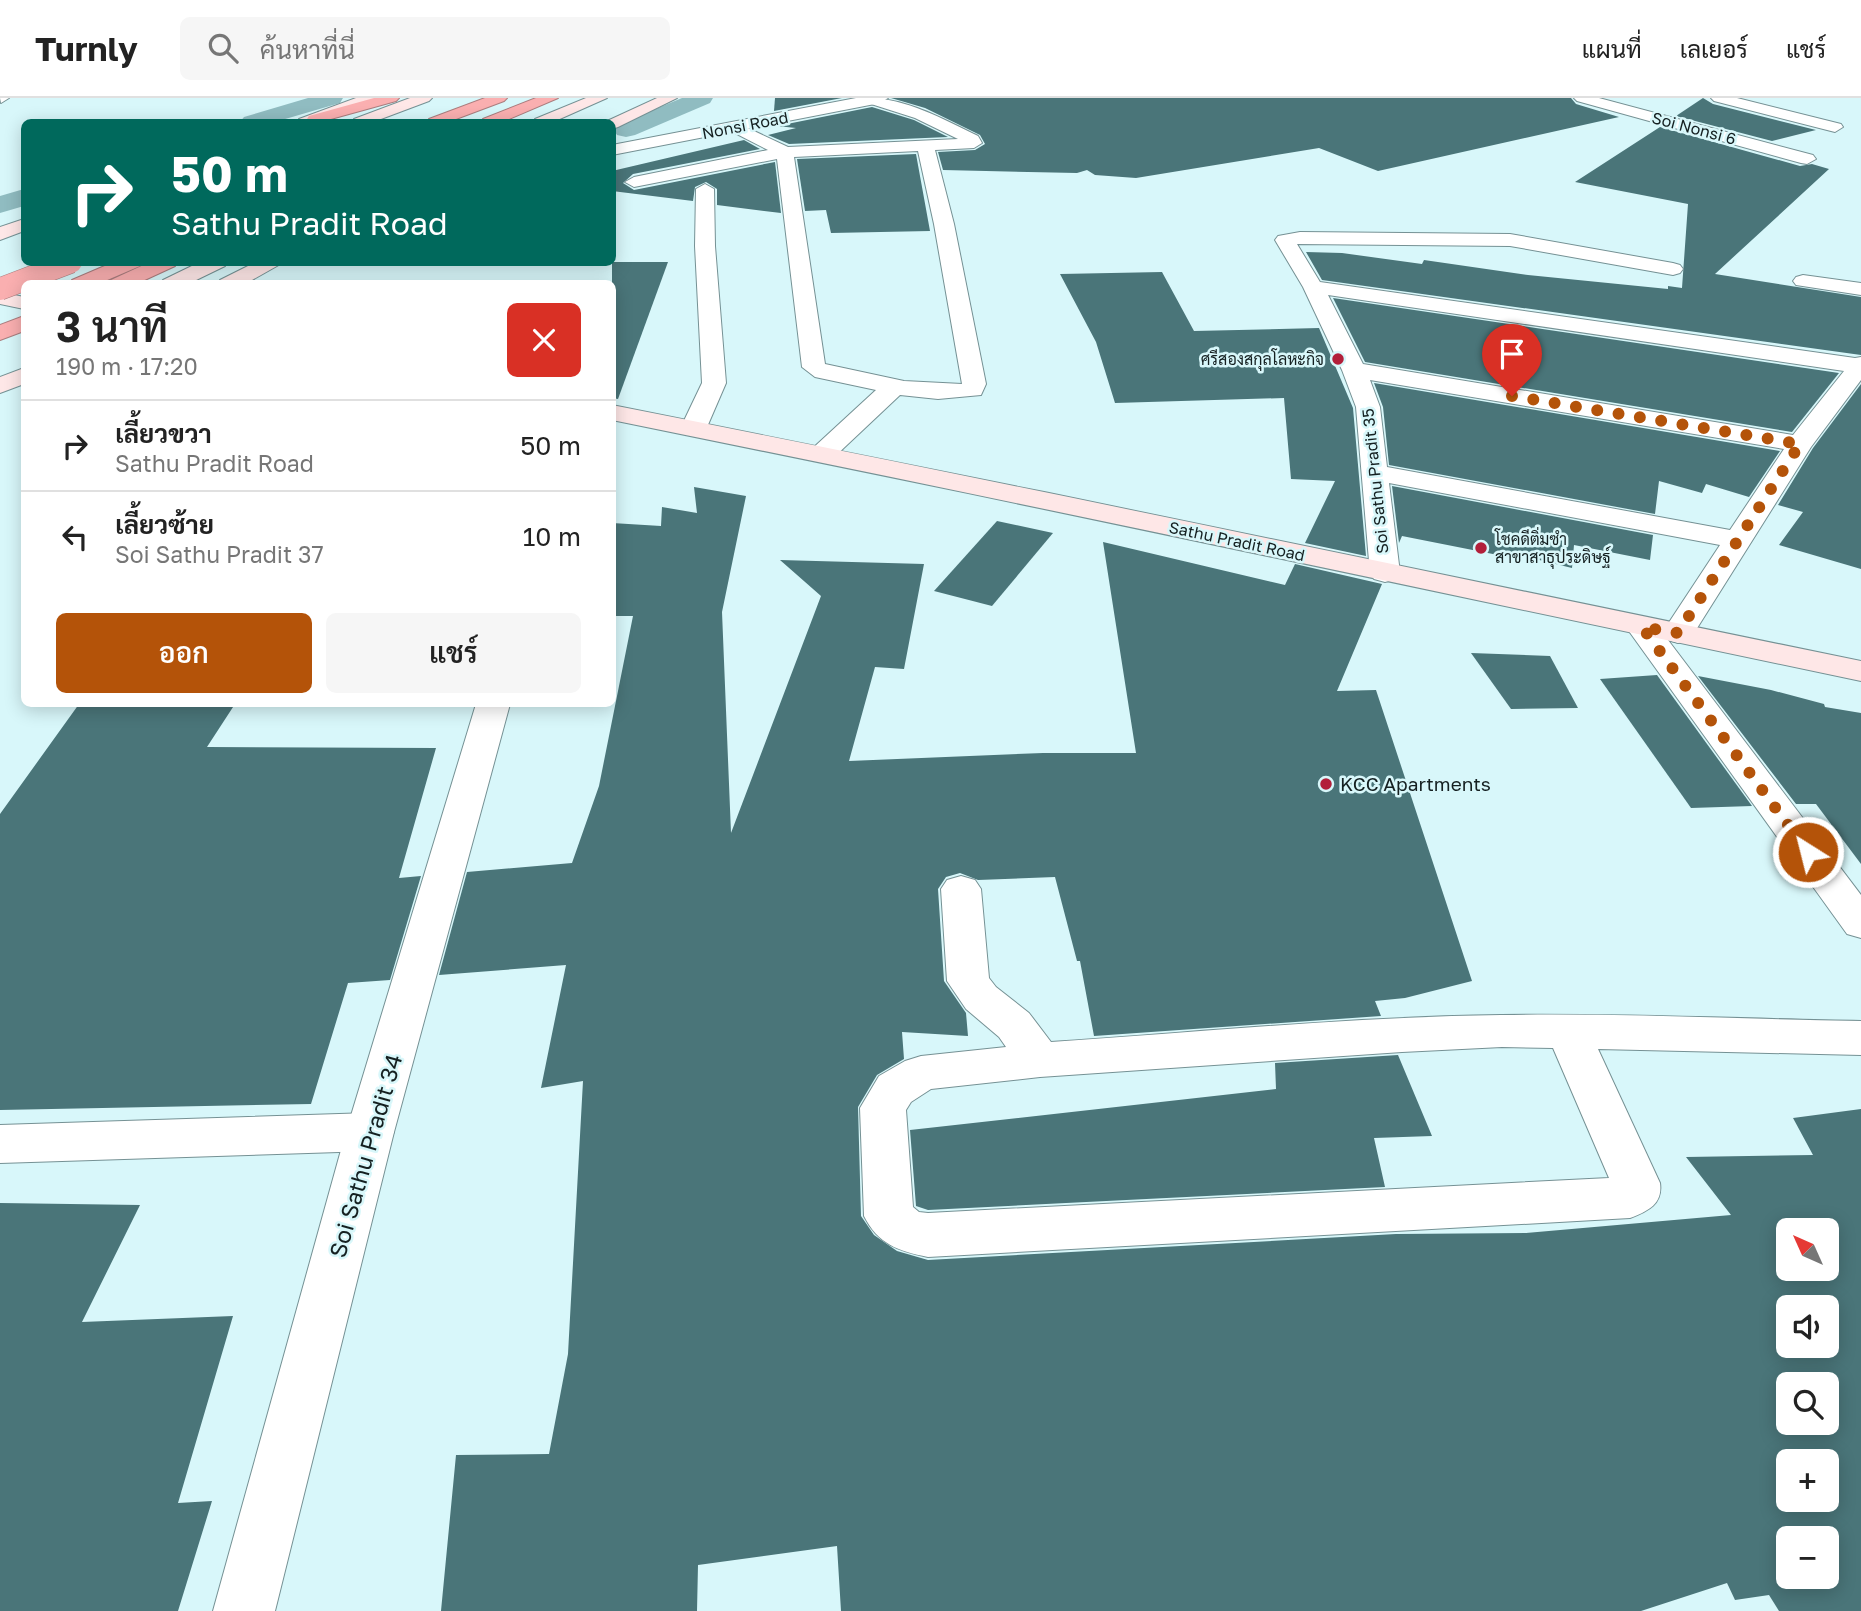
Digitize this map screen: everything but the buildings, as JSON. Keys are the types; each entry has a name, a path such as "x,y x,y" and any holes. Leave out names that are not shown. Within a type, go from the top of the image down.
{"highway":[{"path":"317,119 391,98"},
{"path":"443,119 499,98"},
{"path":"497,119 550,98"},
{"path":"0,282 44,266"},
{"path":"24,280 60,266"},
{"path":"89,280 123,266"},
{"path":"127,280 159,266"},
{"path":"0,289 21,281"},
{"path":"0,314 21,305"},
{"path":"0,333 21,324"}],"main road":[{"path":"315,119 370,98"},
{"path":"368,119 424,98"},
{"path":"548,119 599,98"},
{"path":"609,119 643,98"},
{"path":"611,119 669,98"},
{"path":"0,228 21,224"},
{"path":"0,234 21,224"},
{"path":"0,253 21,245"},
{"path":"179,280 209,266"},
{"path":"236,280 265,266"},
{"path":"262,280 292,266"},
{"path":"0,276 21,281"},
{"path":"0,298 21,303"},
{"path":"0,386 21,376"},
{"path":"0,398 21,388"},
{"name":"Sathu Pradit Road","path":"616,413 1861,671"}],"street":[{"name":"Soi Nonsi 6","path":"1582,98 1825,138"},
{"path":"1719,98 1825,138 1790,178"},
{"path":"634,182 785,152 974,143 972,139 921,115 876,99"},
{"name":"Nonsi Road","path":"616,147 876,99"},
{"path":"735,127 785,152"},
{"path":"785,152 814,367 822,372 895,386 957,394 972,390 974,384 944,224 926,147"},
{"path":"694,427 714,383 705,246 705,189"},
{"name":"Soi Sathu Pradit 35","path":"1385,573 1377,473 1368,407 1354,370 1313,287 1285,240 1501,239 1674,269"},
{"path":"1803,281 1861,289"},
{"path":"1313,287 1860,365 1800,444 1678,633"},
{"path":"1354,370 1800,444"},
{"path":"822,454 895,386"},
{"path":"1377,473 1738,540"},
{"path":"1642,627 1861,924"},
{"name":"Soi Sathu Pradit 34","path":"244,1611 370,1132 492,707"},
{"path":"961,888 968,981 981,998 1014,1025 1040,1060"},
{"path":"1568,1032 1636,1183 1637,1192 1630,1197 928,1236 906,1231 889,1216 883,1108 895,1089 921,1073 1040,1060 1402,1035 1502,1031 1568,1032 1861,1038"},
{"path":"0,1144 370,1132"}],"waterway":[{"path":"262,119 332,98"},
{"path":"626,130 702,98"},
{"path":"0,205 21,198"}],"place":[{"name":"ศรีสองสกุลโลหะกิจ","path":"1338,359"},
{"name":"โชคดีติ่มซำ สาขาสาธุประดิษฐ์","path":"1481,548"},
{"name":"KCC Apartments","path":"1326,784"}],"route":[{"path":"1512,396 1800,444 1678,633 1642,627 1808,852"}]}
